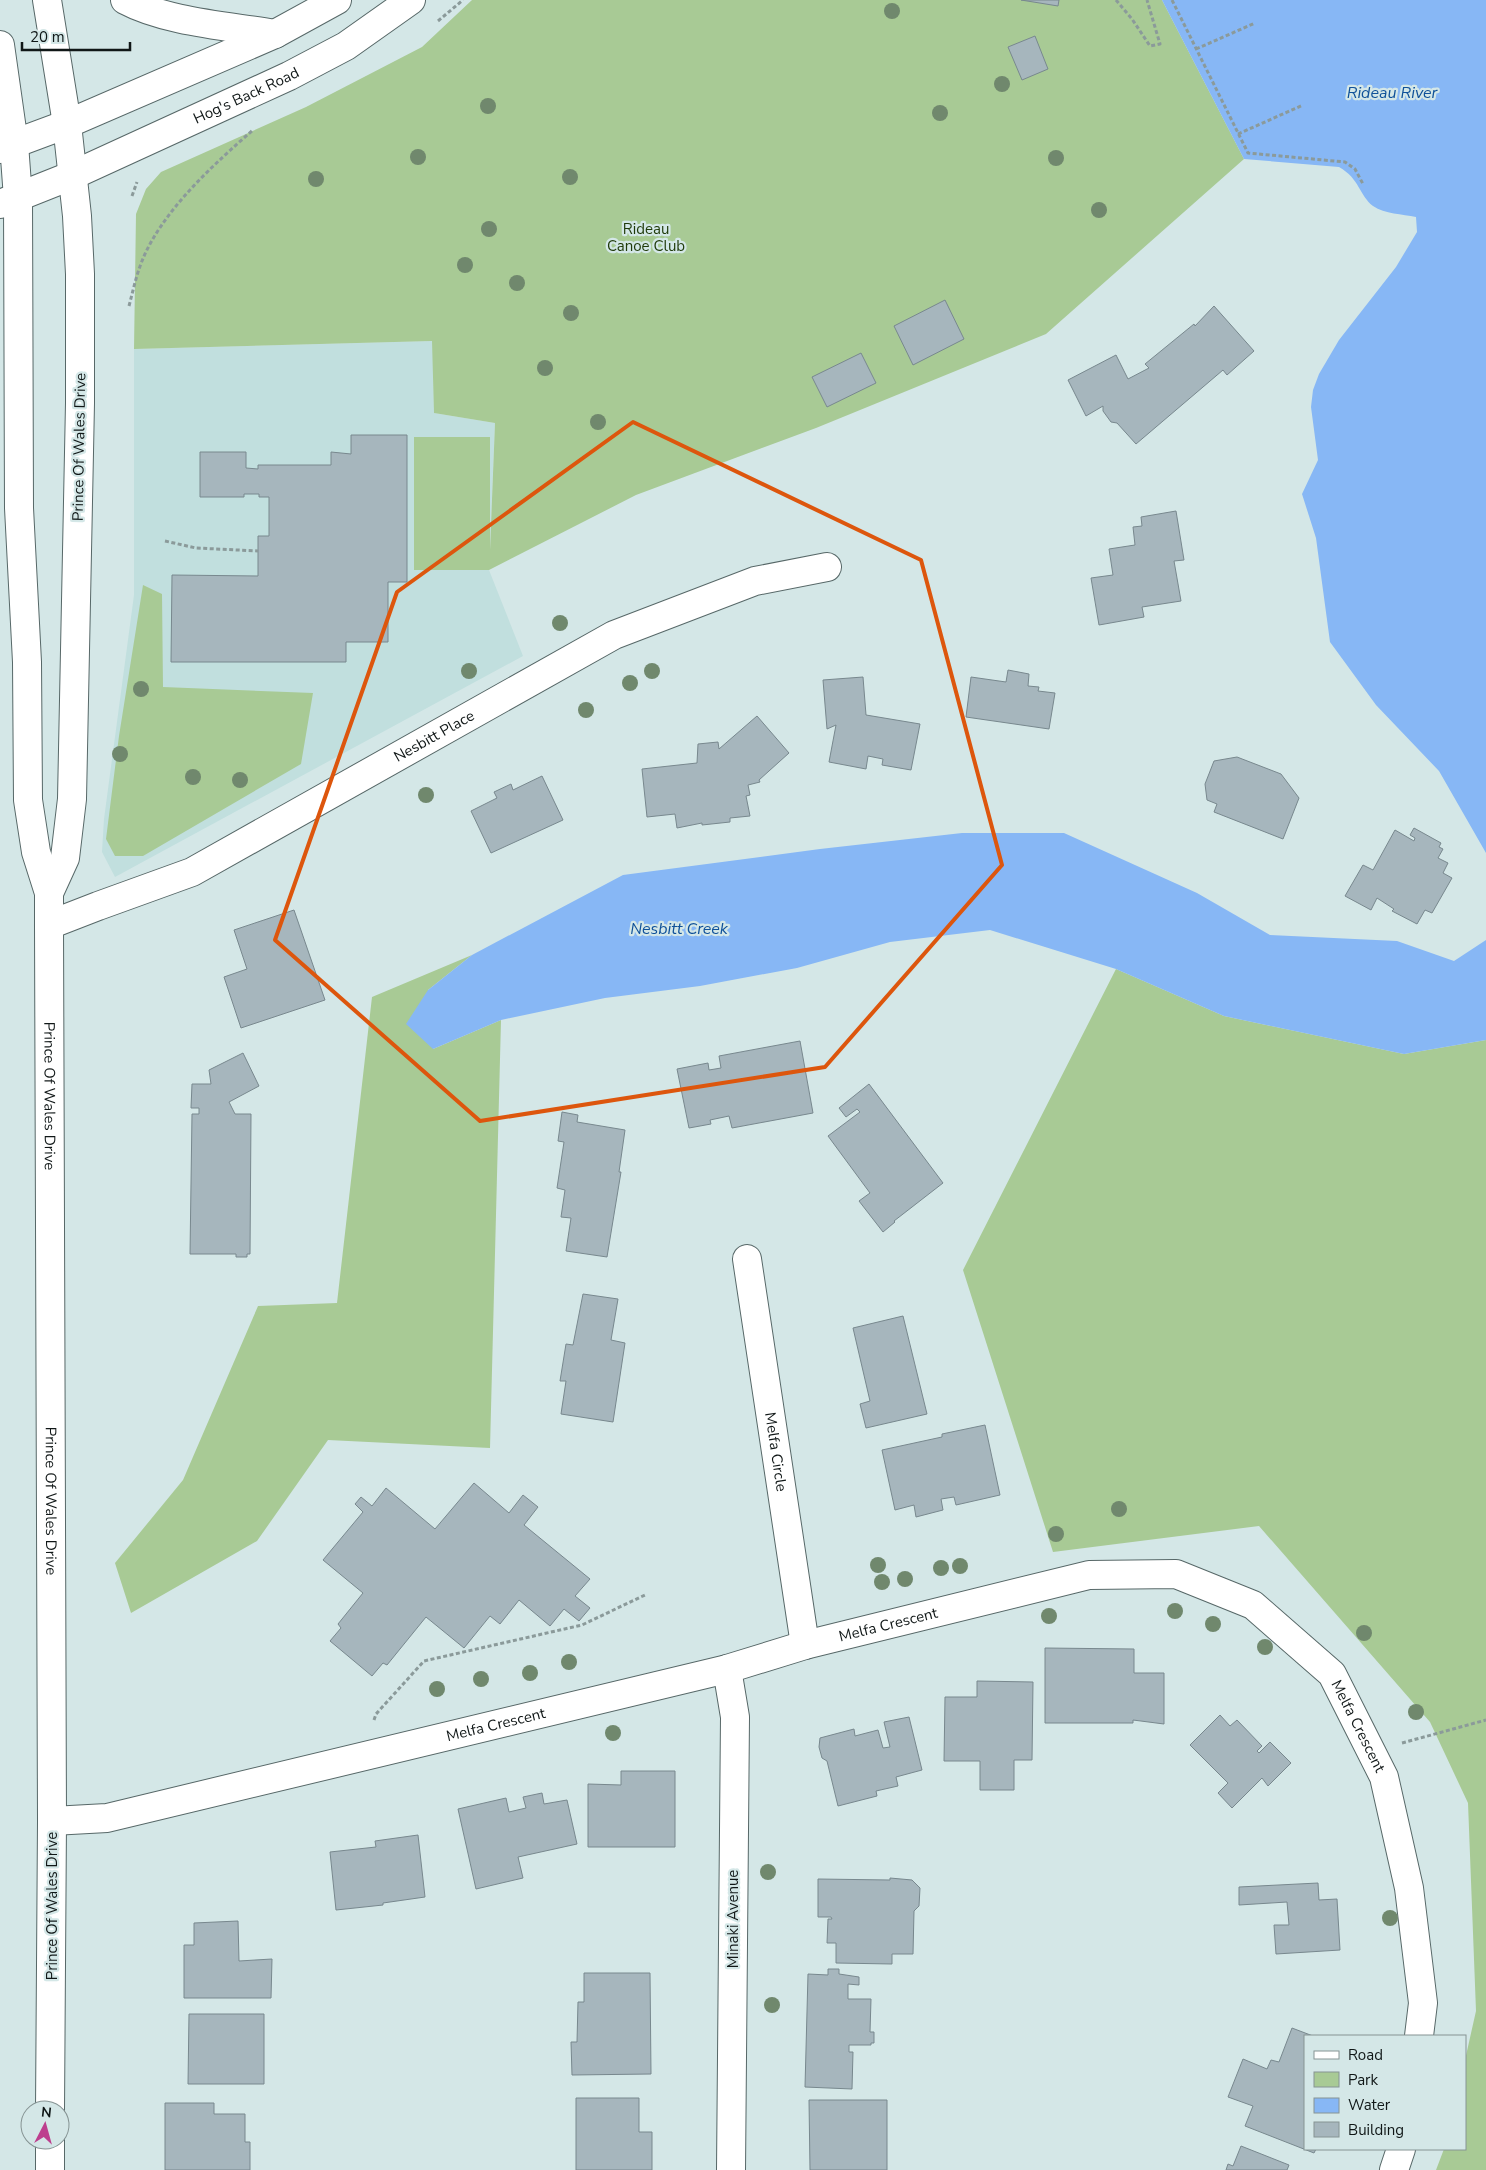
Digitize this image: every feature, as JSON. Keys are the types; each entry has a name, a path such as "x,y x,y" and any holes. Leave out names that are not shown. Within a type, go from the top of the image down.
{"main road":[{"name":"Prince Of Wales Drive","path":"47,0 67,124 78,216 80,274 72,799 65,858 49,893"},
{"path":"126,0 168,16 275,34"},
{"path":"7,147 67,124 275,34 337,0"},
{"name":"Hog's Back Road","path":"9,201 73,175 289,76 346,46 411,0"},
{"name":"Prince Of Wales Drive","path":"0,45 9,201 19,322 19,508 27,662 28,800 36,852 49,893 52,1821 50,2100"},
{"path":"0,302 19,322"},
{"name":"Nesbitt Place","path":"49,925 192,872 614,635 755,581 827,567"},
{"name":"Melfa Circle","path":"747,1259 805,1645"},
{"name":"Melfa Crescent","path":"52,1821 107,1818 727,1669 805,1645 1089,1576 1176,1574 1253,1605 1332,1674 1384,1777 1409,1888 1423,2003 1419,2035"},
{"name":"Minaki Avenue","path":"727,1669 735,1717 731,2170"},
{"path":"50,2150 50,2170"},
{"path":"1394,2170 1400,2150"}],"path":[{"path":"1116,0 1132,19 1150,46 1160,44 1147,0"},
{"path":"1172,0 1248,153 1345,162 1355,169 1363,184"},
{"path":"1196,49 1255,23"},
{"path":"1238,134 1303,105"},
{"path":"129,306 142,260 161,228 207,171 256,127"},
{"path":"166,541 196,548 258,551"},
{"path":"364,1757 376,1714 424,1661 582,1625 647,1594"},
{"path":"1371,1751 1486,1720"}],"highlighted area":[{"path":"633,422 921,560 1002,865 825,1067 480,1121 275,940 397,592"}],"shaded area":[{"path":"433,341 434,413 495,423 489,570 523,656 115,877 102,852 104,819 134,595 134,349"}],"green space":[{"name":"Rideau Canoe Club","path":"472,0 1162,0 1244,159 1046,334 816,428 636,495 489,570 414,570 414,437 490,437 490,550 495,423 434,413 432,341 134,349 136,214 146,189 161,172 306,107 422,47"},
{"path":"143,585 162,594 163,687 313,693 301,764 143,856 115,856 106,839 119,736"},
{"path":"472,955 428,990 433,1049 501,1020 490,1448 328,1440 257,1541 131,1613 115,1563 183,1480 258,1306 337,1303 372,997"},
{"path":"1116,969 1224,1016 1404,1054 1486,1040 1486,2170 1436,2170 1444,2150 1466,2150 1466,2056 1476,2011 1468,1803 1430,1722 1259,1526 1053,1552 963,1270"}],"water":[{"name":"Rideau River","path":"1162,0 1486,0 1486,853 1439,771 1376,705 1330,642 1316,538 1302,494 1318,460 1311,407 1313,390 1319,374 1339,340 1396,267 1417,232 1416,217 1388,212 1373,206 1368,202 1351,177 1339,167 1244,159"},
{"name":"Nesbitt Creek","path":"962,833 1064,833 1197,893 1270,935 1397,941 1454,961 1486,940 1486,1040 1404,1054 1224,1016 1116,969 990,930 890,942 797,968 700,986 605,998 501,1020 433,1049 406,1024 428,990 472,955 623,875 820,849"}],"building":[{"path":"1021,0 1059,0 1058,6"},
{"path":"1035,36 1048,69 1022,80 1008,47"},
{"path":"945,300 964,339 913,365 894,326"},
{"path":"1214,306 1254,351 1227,375 1223,370 1136,444 1117,423 1111,422 1103,411 1103,406 1086,416 1068,380 1116,355 1128,379 1149,368 1145,364 1194,324 1195,326"},
{"path":"861,353 876,383 827,407 812,377"},
{"path":"351,435 407,435 407,582 388,582 388,642 346,642 346,662 171,662 172,575 258,576 258,536 269,536 269,497 259,497 259,494 244,494 244,497 200,497 200,452 246,452 246,468 258,469 258,465 331,465 331,452 351,454"},
{"path":"1176,511 1184,560 1174,561 1181,601 1142,607 1144,617 1099,625 1091,578 1113,575 1109,549 1135,545 1133,527 1142,526 1141,517"},
{"path":"1008,670 1029,674 1028,686 1039,687 1038,691 1055,693 1049,729 966,717 971,677 1006,682"},
{"path":"863,677 866,715 920,724 911,770 882,765 883,759 868,756 866,769 829,762 836,725 827,729 823,680"},
{"path":"757,716 789,753 759,780 760,782 748,785 750,795 746,796 750,816 730,818 730,822 702,825 702,823 677,828 675,814 647,817 642,769 697,763 698,744 718,742 719,749"},
{"path":"1237,757 1281,774 1299,798 1283,839 1214,812 1217,804 1207,800 1205,784 1214,761"},
{"path":"542,776 563,820 491,853 471,811 497,798 494,792 511,784 513,790"},
{"path":"1414,828 1441,843 1439,847 1443,849 1438,858 1448,863 1443,873 1452,878 1432,913 1425,910 1417,924 1392,911 1394,909 1377,898 1371,910 1345,896 1363,865 1373,870 1395,830 1414,841 1415,838 1410,835"},
{"path":"294,910 325,1000 241,1028 224,977 247,969 234,930"},
{"path":"800,1041 813,1113 732,1128 729,1116 710,1120 711,1124 689,1128 677,1069 708,1063 709,1070 721,1068 719,1056"},
{"path":"243,1053 259,1086 229,1102 235,1114 251,1114 250,1254 247,1254 247,1257 236,1257 236,1254 190,1254 192,1114 199,1114 199,1108 191,1108 192,1084 211,1084 209,1070"},
{"path":"869,1084 943,1183 894,1221 883,1232 859,1201 870,1193 828,1136 860,1112 857,1109 846,1117 839,1108"},
{"path":"562,1112 578,1115 577,1122 625,1130 619,1172 621,1172 607,1257 566,1251 571,1218 561,1217 565,1190 557,1188 564,1142 558,1141"},
{"path":"583,1294 618,1299 611,1340 625,1343 613,1422 561,1414 566,1381 560,1381 566,1344 573,1345"},
{"path":"903,1316 927,1414 866,1428 860,1404 870,1401 853,1328"},
{"path":"985,1425 1000,1495 956,1505 954,1497 941,1499 943,1510 916,1517 914,1505 895,1510 882,1450 942,1437 942,1434"},
{"path":"474,1483 509,1513 523,1495 538,1507 524,1525 590,1579 575,1596 590,1608 579,1621 564,1609 550,1626 519,1600 500,1624 490,1616 464,1648 426,1617 387,1665 383,1663 372,1676 330,1641 341,1628 338,1624 363,1593 323,1560 363,1512 355,1504 361,1497 372,1506 386,1488 435,1529"},
{"path":"1045,1648 1134,1649 1134,1673 1164,1673 1164,1724 1133,1720 1133,1723 1045,1723"},
{"path":"977,1681 1033,1682 1032,1760 1014,1760 1014,1790 980,1790 980,1761 944,1761 945,1697 977,1697"},
{"path":"1220,1715 1230,1726 1237,1720 1262,1746 1257,1751 1259,1753 1270,1742 1291,1763 1268,1786 1262,1778 1232,1808 1218,1793 1228,1783 1190,1745"},
{"path":"909,1717 922,1770 896,1777 898,1786 876,1791 877,1796 838,1806 827,1761 822,1758 819,1747 820,1738 854,1729 855,1736 878,1730 883,1748 890,1747 884,1722"},
{"path":"621,1771 675,1771 675,1847 588,1847 588,1784 621,1785"},
{"path":"542,1793 544,1804 567,1800 577,1844 518,1857 523,1878 476,1889 458,1809 506,1798 509,1812 526,1808 523,1797"},
{"path":"418,1835 425,1897 383,1903 383,1905 336,1910 330,1852 376,1847 375,1841"},
{"path":"890,1878 912,1880 920,1888 919,1906 914,1911 913,1954 892,1954 892,1964 836,1963 836,1943 827,1943 828,1919 832,1919 831,1917 818,1917 818,1879 890,1880"},
{"path":"1318,1883 1319,1900 1337,1899 1340,1950 1276,1954 1274,1925 1289,1925 1287,1902 1239,1905 1239,1887"},
{"path":"238,1921 239,1961 272,1959 271,1998 184,1998 184,1945 194,1945 194,1923"},
{"path":"828,1969 839,1969 839,1974 859,1977 859,1985 848,1984 848,1999 871,1999 870,2032 874,2032 874,2043 871,2043 871,2045 849,2045 849,2052 853,2052 852,2089 805,2087 808,1974 828,1975"},
{"path":"584,1973 650,1973 651,2074 572,2075 571,2042 577,2042 578,2002 584,2002"},
{"path":"189,2014 264,2014 264,2084 188,2084"},
{"path":"1292,2028 1310,2035 1304,2035 1304,2149 1245,2126 1253,2106 1228,2097 1243,2059 1267,2069 1271,2060 1279,2062"},
{"path":"576,2098 639,2098 639,2132 652,2132 652,2170 576,2170"},
{"path":"809,2100 887,2100 887,2170 810,2170"},
{"path":"165,2103 214,2103 214,2114 245,2114 245,2142 250,2142 250,2170 165,2170"},
{"path":"1241,2146 1289,2165 1287,2170 1226,2170 1228,2164 1233,2166"}]}
